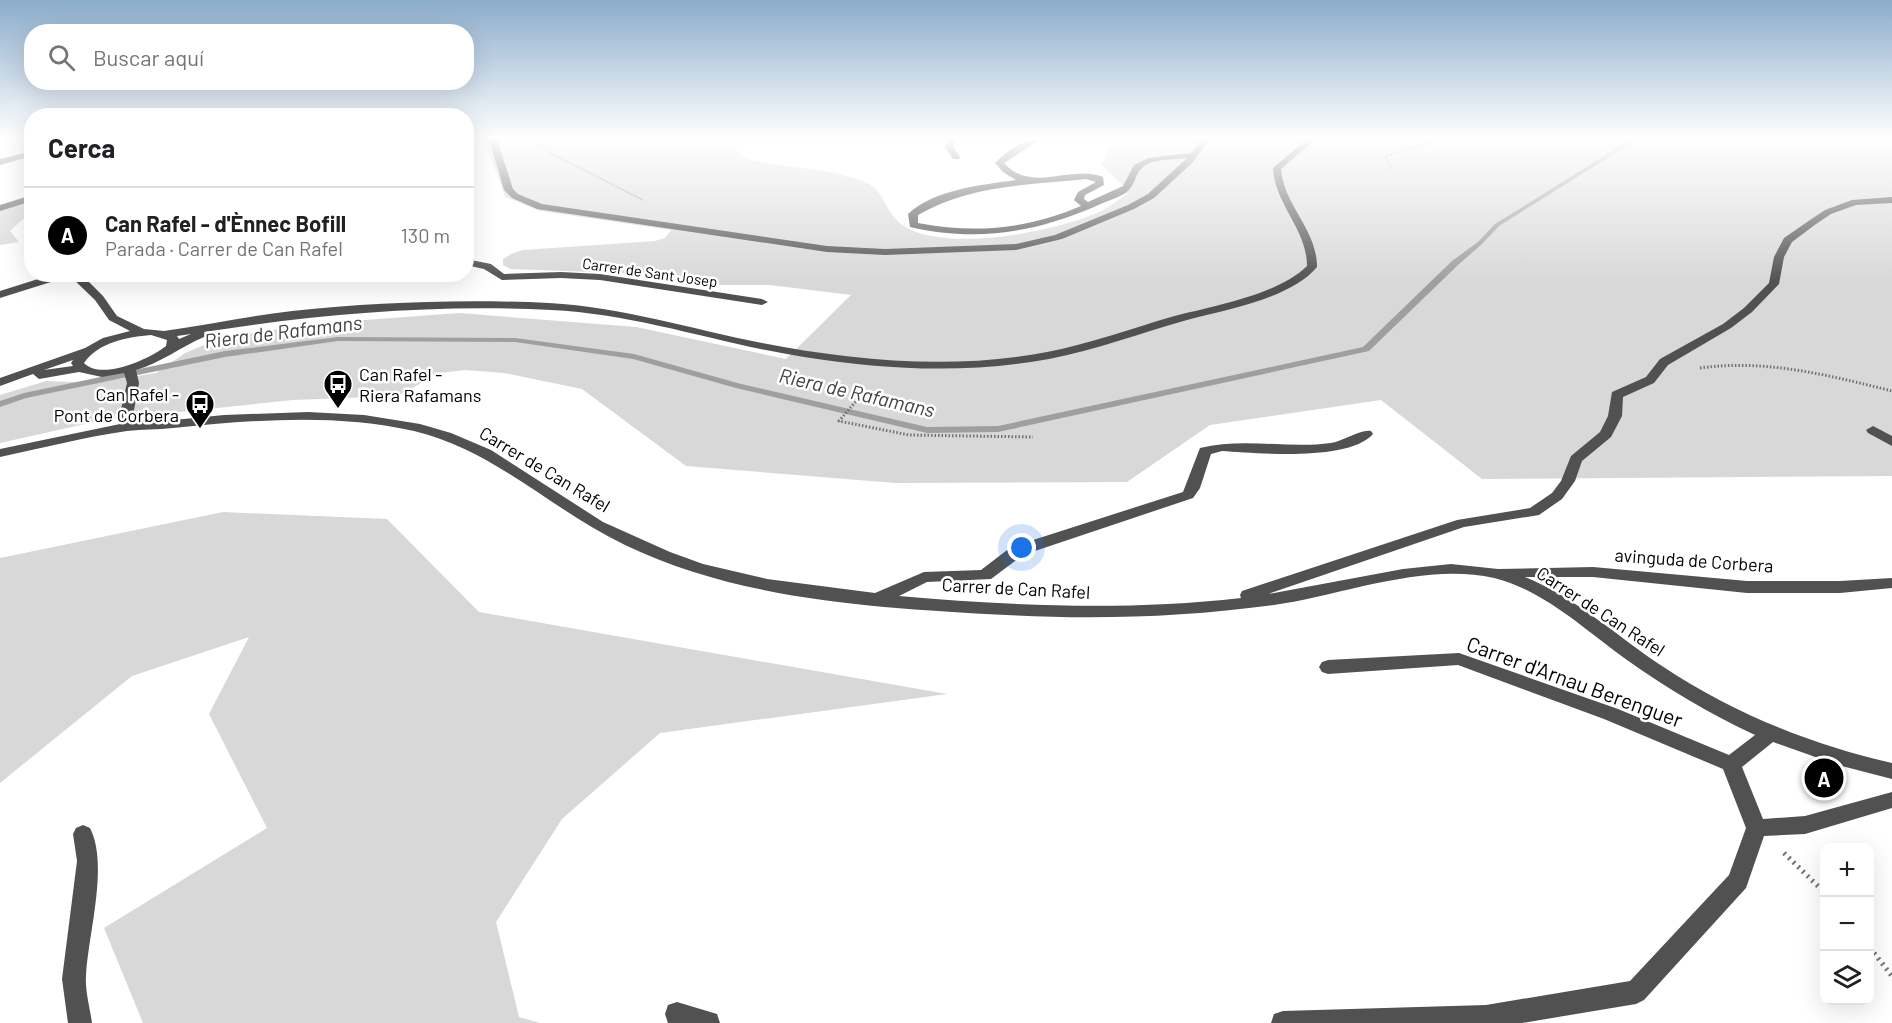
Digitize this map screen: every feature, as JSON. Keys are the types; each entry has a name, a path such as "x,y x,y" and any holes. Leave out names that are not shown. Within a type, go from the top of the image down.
{"street":[{"path":"508,187 515,196 540,207 827,249 874,252 998,248 1036,244 1105,219 1151,196 1161,187"},
{"path":"994,187 954,194 934,201 913,214 913,225 974,232 1008,232 1045,225 1125,187"},
{"path":"1087,206 1079,200 1081,194 1094,187"},
{"path":"2,381 142,332 165,333 220,327 287,315 436,304 526,304 593,310 783,351 860,362 955,367 1019,361 1050,355 1257,297 1299,280 1312,267 1312,252 1279,187"},
{"path":"0,208 24,200"},
{"path":"1216,606 1420,535 1462,523 1534,512 1557,496 1568,481 1576,459 1606,434 1615,416 1617,395 1650,380 1664,362 1727,326 1748,310 1774,284 1779,257 1788,240 1828,212 1855,202 1892,200"},
{"name":"Carrer de Sant Josep","path":"474,264 487,266 502,277 561,275 618,279 762,302"},
{"path":"0,284 24,279"},
{"path":"0,295 41,282"},
{"path":"82,282 99,298 113,318 142,332"},
{"path":"87,370 77,360 92,348 113,318"},
{"path":"2,381 87,370 129,369 160,357 172,347 220,327"},
{"path":"165,333 173,339 172,347"},
{"path":"128,418 133,383 129,369"},
{"name":"Carrer de Can Rafel","path":"0,453 128,418 279,417 374,421 413,427 470,445 602,527 679,562 725,576 786,589 878,599 1056,612 1150,612 1305,594 1448,569 1492,572 1530,585 1557,601 1688,692 1770,734 1892,771"},
{"path":"1873,430 1892,442"},
{"path":"878,599 924,577 985,575 1017,551 1188,495 1193,488 1205,451 1222,447 1338,448 1358,442 1366,434"},
{"name":"avinguda de Corbera","path":"1492,572 1593,572 1661,580 1748,586 1840,586 1892,583"},
{"name":"Carrer d'Arnau Berenguer","path":"1328,667 1460,659 1611,714 1731,764"},
{"path":"1283,1023 1486,1017 1636,992 1738,881 1756,828 1731,764 1770,734"},
{"path":"1756,828 1805,825 1892,800"},
{"path":"80,1023 74,979 88,861 83,834"},
{"path":"677,1014 708,1023"}],"path":[{"path":"616,187 652,205"},
{"path":"1650,380 1720,364 1779,367 1892,391"},
{"path":"858,399 839,421 909,435 1034,436"},
{"path":"1756,828 1820,887"},
{"path":"1871,951 1892,976"}],"shaded area":[{"path":"501,187 874,187 895,218 909,229 928,235 976,239 1030,232 1078,220 1109,207 1127,194 1123,187 1892,187 1892,476 1482,479 1381,400 1210,425 1127,482 895,483 686,466 582,389 504,373 465,370 439,373 398,396 293,400 103,420 0,443 0,395 46,381 95,383 156,373 185,353 221,338 311,324 459,313 636,327 786,359 851,295 770,285 722,285 646,274 511,269 503,265 503,259 523,250 655,241 665,238 671,230 540,211 505,197"},
{"path":"24,202 24,218 10,231 19,242 0,245 0,210"},
{"path":"223,512 387,519 479,612 947,694 660,733 562,819 496,922 519,1017 540,1023 143,1023 104,928 267,828 209,714 249,637 132,676 0,783 0,558"}],"waterway":[{"name":"Riera de Rafamans","path":"0,404 24,396 225,354 338,339 515,340 634,357 739,386 927,430 998,429 1366,349 1497,225 1558,187"}],"place":[{"name":"Can Rafel - Riera Rafamans","path":"338,410"},
{"name":"Can Rafel - Pont de Corbera","path":"200,430"},
{"name":"Can Rafel - d'Ènnec Bofill","path":"1824,778"}]}
